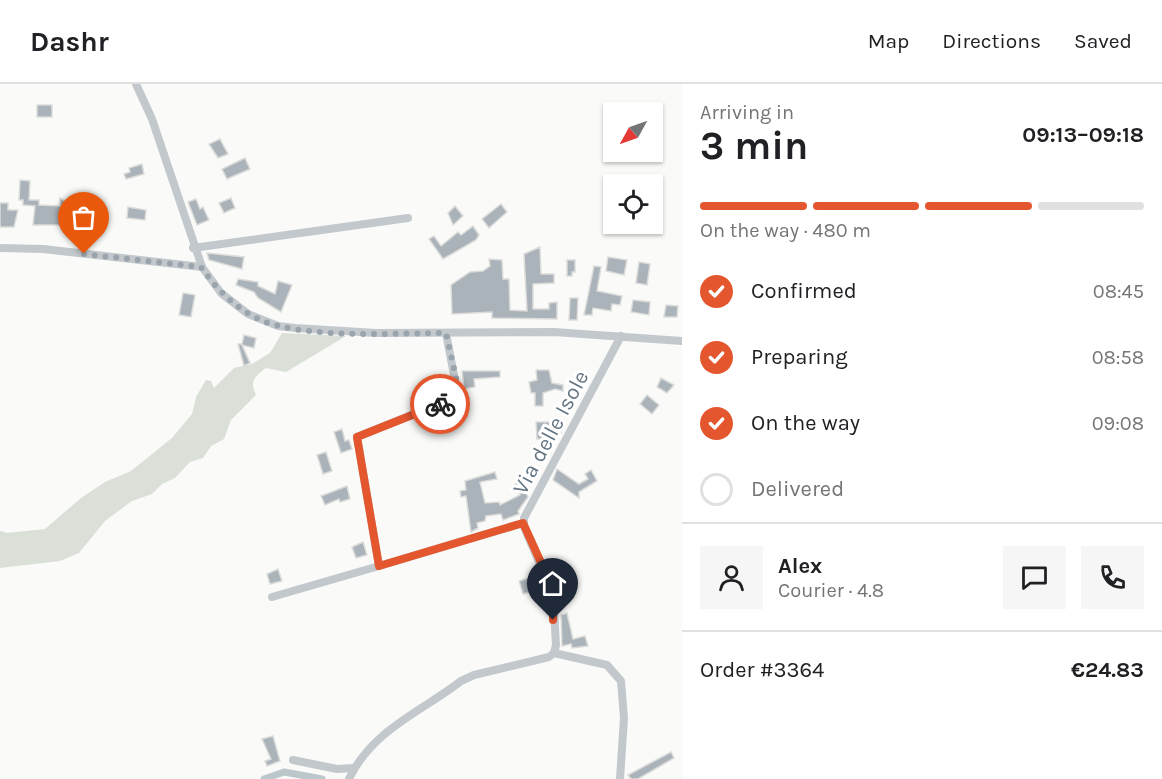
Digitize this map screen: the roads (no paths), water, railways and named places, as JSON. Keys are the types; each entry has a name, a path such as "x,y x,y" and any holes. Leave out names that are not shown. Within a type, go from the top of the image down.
{"street":[{"path":"136,84 152,119 201,267 233,303 248,314 278,326 355,332 554,332 682,342"},
{"path":"193,248 408,218"},
{"path":"0,248 43,249 201,267"},
{"path":"379,566 357,437 458,396 446,333"},
{"name":"Via delle Isole","path":"554,653 556,645 553,595 523,523 621,336"},
{"path":"272,597 523,523"},
{"path":"349,779 354,768 383,734 461,681 474,675 549,657 554,653 606,665 616,672 621,681 624,710 620,779"},
{"path":"292,760 337,769 354,768"}],"waterway":[{"path":"264,779 284,772 322,779"}]}
